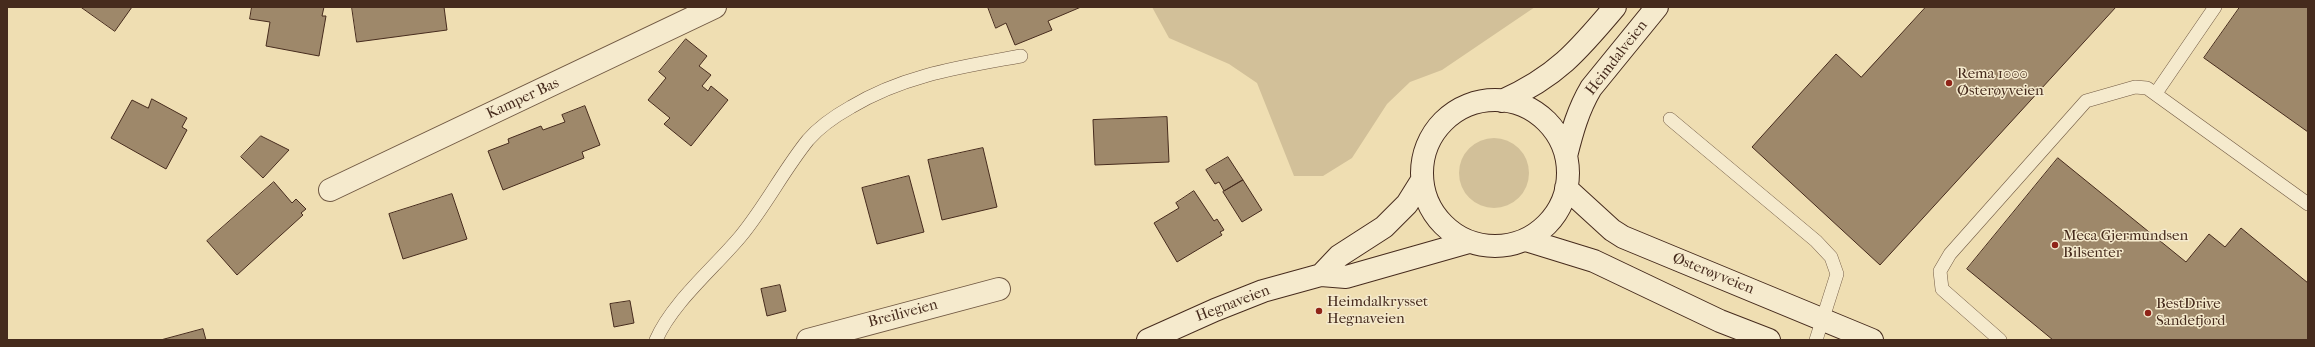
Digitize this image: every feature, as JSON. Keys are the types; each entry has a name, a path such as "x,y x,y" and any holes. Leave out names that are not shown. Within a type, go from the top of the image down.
{"main road":[{"name":"Kamper Bas","path":"330,190 716,7"},
{"path":"1502,101 1530,88 1561,66 1615,7"},
{"name":"Heimdalveien","path":"1566,156 1577,118 1591,88 1657,7"},
{"path":"1502,101 1529,108 1542,117 1560,138 1566,156 1566,188 1559,209 1553,219 1526,240 1507,245 1488,247 1469,242 1444,226 1428,205 1422,180 1426,149 1443,122 1466,106 1481,102 1502,101"},
{"path":"1321,275 1339,256 1384,227 1406,204 1422,180"},
{"name":"Østerøyveien","path":"1566,188 1612,230 1623,237 1823,318 1872,340"},
{"path":"1526,240 1594,261 1720,321 1769,340"},
{"name":"Hegnaveien","path":"1148,340 1215,310 1263,291 1321,275 1346,277 1469,242"},
{"name":"Breiliveien","path":"808,340 998,289"}],"lane":[{"path":"2156,93 2215,7"},
{"path":"656,340 671,313 751,224 809,140 831,119 876,92 896,84 954,68 1021,56"},
{"path":"2000,340 1942,289 1940,271 1950,254 2086,101 2135,87 2147,88 2156,93 2308,204"},
{"path":"1670,119 1816,241 1831,258 1837,274 1816,340"}],"shaded area":[{"path":"1152,7 1535,7 1442,70 1410,82 1387,104 1352,158 1323,176 1294,176 1257,83 1229,64 1169,38"},
{"path":"1494,138 1507,141 1519,148 1526,160 1529,173 1526,186 1519,198 1507,205 1494,208 1481,205 1469,198 1462,186 1459,173 1462,160 1469,148 1481,141"}],"building":[{"path":"81,7 132,7 115,31"},
{"path":"252,7 324,7 322,16 326,16 319,56 266,46 270,22 250,19"},
{"path":"352,7 444,7 447,30 357,42"},
{"path":"988,7 1081,7 1048,21 1052,30 1015,45 1006,23 996,28"},
{"path":"1926,7 2116,7 1880,265 1752,147 1836,54 1861,77"},
{"path":"2240,7 2308,7 2308,132 2204,58"},
{"path":"686,39 707,56 699,66 711,75 702,86 708,91 711,86 728,100 691,146 664,124 670,118 648,100 666,78 659,72"},
{"path":"152,99 187,118 182,127 187,130 166,169 111,138 132,100 148,108"},
{"path":"585,106 600,145 582,152 584,158 503,190 488,151 509,143 508,139 541,126 543,130 565,122 562,115"},
{"path":"1167,117 1169,162 1095,165 1093,120"},
{"path":"261,136 289,150 263,178 241,157"},
{"path":"983,148 997,207 942,220 928,160"},
{"path":"1228,157 1243,180 1224,191 1219,182 1215,184 1206,170"},
{"path":"2058,158 2186,262 2209,234 2225,247 2241,228 2308,283 2308,340 2053,340 1967,269"},
{"path":"909,176 924,232 877,244 862,188"},
{"path":"1243,180 1262,210 1242,222 1223,192"},
{"path":"274,182 292,203 296,199 306,209 301,213 303,215 237,275 207,241"},
{"path":"1194,191 1214,221 1217,219 1224,230 1220,232 1222,235 1177,262 1154,223 1179,208 1176,203"},
{"path":"452,194 467,239 403,259 389,214"},
{"path":"780,285 786,311 767,316 761,289"},
{"path":"630,301 634,323 614,327 610,304"},
{"path":"203,329 206,340 161,340"}],"place":[{"name":"Rema 1000 Østerøyveien","path":"1949,83"},
{"name":"Meca Gjermundsen Bilsenter","path":"2055,245"},
{"name":"Heimdalkrysset Hegnaveien","path":"1319,311"},
{"name":"BestDrive Sandefjord","path":"2148,313"}]}
